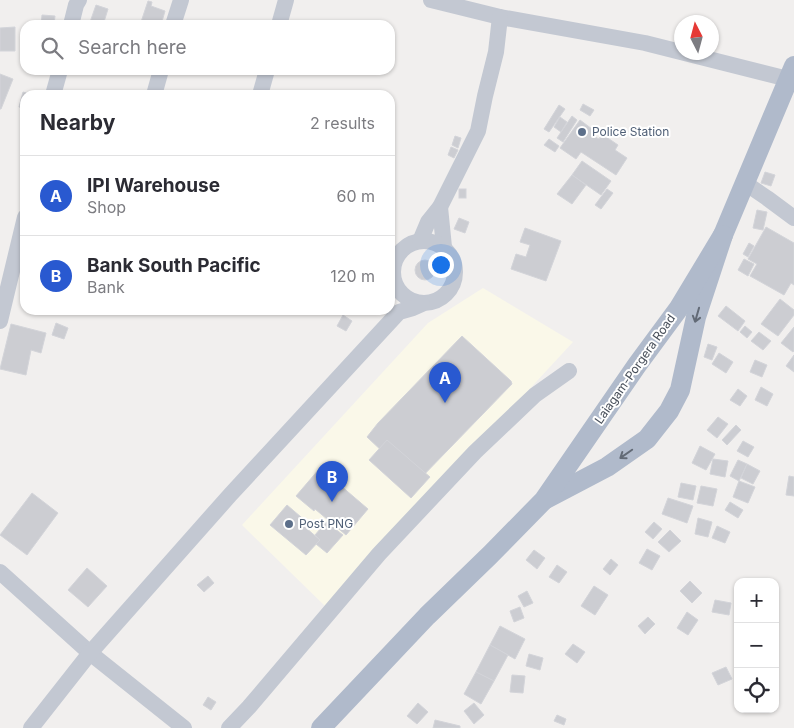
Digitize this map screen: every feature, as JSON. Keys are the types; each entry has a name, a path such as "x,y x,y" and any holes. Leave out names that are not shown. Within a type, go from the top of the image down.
{"main road":[{"name":"Laiagam-Porgera Road","path":"544,500 607,467 647,439 669,412 680,390 696,317 723,235 791,72"},
{"name":"Laiagam-Porgera Road","path":"321,728 427,616 490,556 544,500 637,365 679,308 723,235"}],"street":[{"path":"73,20 79,0"},
{"path":"175,20 181,0"},
{"path":"280,20 286,0"},
{"path":"431,0 500,17 791,72"},
{"path":"420,241 428,222 440,207 478,131 496,52 500,17"},
{"path":"54,90 59,75"},
{"path":"155,90 160,75"},
{"path":"261,90 266,75"},
{"path":"745,183 794,218"},
{"path":"440,207 444,247"},
{"path":"0,321 20,238"},
{"path":"395,264 398,256 409,245 420,241 433,242 444,247 455,262 456,281 446,296 429,304 422,304 405,298 395,283"},
{"path":"395,288 399,312"},
{"path":"30,728 90,653 230,496 399,312 422,304"},
{"path":"229,728 379,554 475,452 535,395 569,371"},
{"path":"0,572 90,653 184,728"}],"shaded area":[{"path":"483,288 573,342 327,608 242,525 428,323"}],"building":[{"path":"148,1 152,2 151,6 165,11 162,20 142,20"},
{"path":"96,5 108,9 105,20 91,20"},
{"path":"42,15 55,16 55,20 42,20"},
{"path":"15,27 15,51 0,51 0,28"},
{"path":"0,74 13,79 1,109 0,109"},
{"path":"583,104 594,110 590,116 580,110"},
{"path":"559,105 565,109 549,132 544,129"},
{"path":"572,116 577,120 563,142 557,138"},
{"path":"560,117 567,122 561,132 554,127"},
{"path":"580,120 596,132 593,136 599,139 602,134 618,145 615,150 627,158 616,175 581,152 576,159 560,148"},
{"path":"455,136 461,138 458,148 452,145"},
{"path":"549,139 559,146 555,152 544,145"},
{"path":"451,147 458,150 454,158 448,155"},
{"path":"582,161 611,181 601,195 572,175"},
{"path":"765,172 775,175 771,186 761,183"},
{"path":"572,175 586,185 572,204 557,194"},
{"path":"459,189 466,189 466,198 459,198"},
{"path":"607,189 613,193 601,209 595,205"},
{"path":"757,210 767,212 763,230 753,228"},
{"path":"459,218 469,222 465,233 454,229"},
{"path":"766,227 794,243 794,285 791,283 784,295 750,276 757,264 748,259"},
{"path":"525,228 561,241 546,281 511,269 516,254 526,257 530,245 520,242"},
{"path":"749,243 754,246 748,257 743,254"},
{"path":"744,259 754,264 748,276 738,270"},
{"path":"425,260 432,263 435,270 432,277 425,280 418,277 415,270 418,263"},
{"path":"780,299 794,310 794,315 778,336 761,324"},
{"path":"726,306 745,321 738,331 718,316"},
{"path":"343,315 352,321 346,331 337,326"},
{"path":"56,323 68,328 64,339 52,335"},
{"path":"11,324 46,333 41,353 31,350 26,375 0,369"},
{"path":"745,326 752,332 747,338 740,332"},
{"path":"794,327 794,351 793,352 781,343"},
{"path":"759,332 771,341 763,350 751,341"},
{"path":"462,336 512,384 416,483 367,437 378,423"},
{"path":"708,344 717,347 712,360 704,357"},
{"path":"719,353 733,362 726,373 712,364"},
{"path":"794,355 794,372 786,366"},
{"path":"755,360 767,365 762,377 750,372"},
{"path":"761,387 773,394 767,406 755,400"},
{"path":"738,389 747,396 740,406 730,400"},
{"path":"718,417 728,424 717,438 707,430"},
{"path":"736,425 741,430 727,445 722,440"},
{"path":"387,440 430,477 411,498 369,460"},
{"path":"743,441 754,447 748,457 737,451"},
{"path":"700,446 715,454 706,470 692,463"},
{"path":"713,459 728,461 725,477 710,474"},
{"path":"738,460 747,464 739,481 730,476"},
{"path":"747,464 760,471 753,484 741,478"},
{"path":"320,468 368,509 346,535 296,496"},
{"path":"789,476 794,477 794,496 786,495"},
{"path":"739,481 755,487 748,503 733,497"},
{"path":"681,483 696,486 693,500 678,497"},
{"path":"701,486 717,489 713,506 697,503"},
{"path":"32,493 58,513 27,555 0,535"},
{"path":"668,498 693,506 687,523 662,514"},
{"path":"730,502 743,510 738,518 725,510"},
{"path":"287,505 308,523 305,527 320,540 306,555 270,525"},
{"path":"698,518 712,522 708,537 695,534"},
{"path":"326,522 343,535 327,553 316,544 320,540 315,535"},
{"path":"654,522 662,529 653,539 645,532"},
{"path":"717,526 730,532 725,543 712,538"},
{"path":"670,530 681,541 669,552 658,542"},
{"path":"647,549 660,556 652,570 639,563"},
{"path":"534,550 545,558 537,569 526,560"},
{"path":"611,559 618,565 610,575 603,569"},
{"path":"557,565 567,572 559,583 549,577"},
{"path":"87,568 107,586 88,607 68,590"},
{"path":"208,576 214,583 204,592 197,585"},
{"path":"690,581 702,593 692,603 680,591"},
{"path":"594,586 608,595 595,615 581,606"},
{"path":"527,591 533,603 524,607 518,596"},
{"path":"715,600 731,603 729,615 712,612"},
{"path":"520,607 524,618 514,622 510,611"},
{"path":"687,612 698,620 688,635 677,628"},
{"path":"648,617 655,624 645,634 638,626"},
{"path":"500,626 525,639 515,659 490,645"},
{"path":"573,644 585,652 577,663 565,654"},
{"path":"490,645 508,655 494,681 476,672"},
{"path":"529,654 543,658 540,670 526,666"},
{"path":"726,667 732,679 718,685 712,673"},
{"path":"476,672 494,681 481,704 464,694"},
{"path":"512,675 525,676 523,693 510,692"},
{"path":"208,697 216,702 211,710 203,705"},
{"path":"418,703 428,712 417,724 407,716"},
{"path":"474,703 484,715 474,724 464,711"},
{"path":"557,715 566,719 564,725 554,721"},
{"path":"435,720 460,726 460,728 433,728"}],"place":[{"name":"Police Station","path":"582,132"},
{"name":"IPI Warehouse","path":"445,403"},
{"name":"Bank South Pacific","path":"332,502"},
{"name":"Post PNG","path":"289,524"}]}
